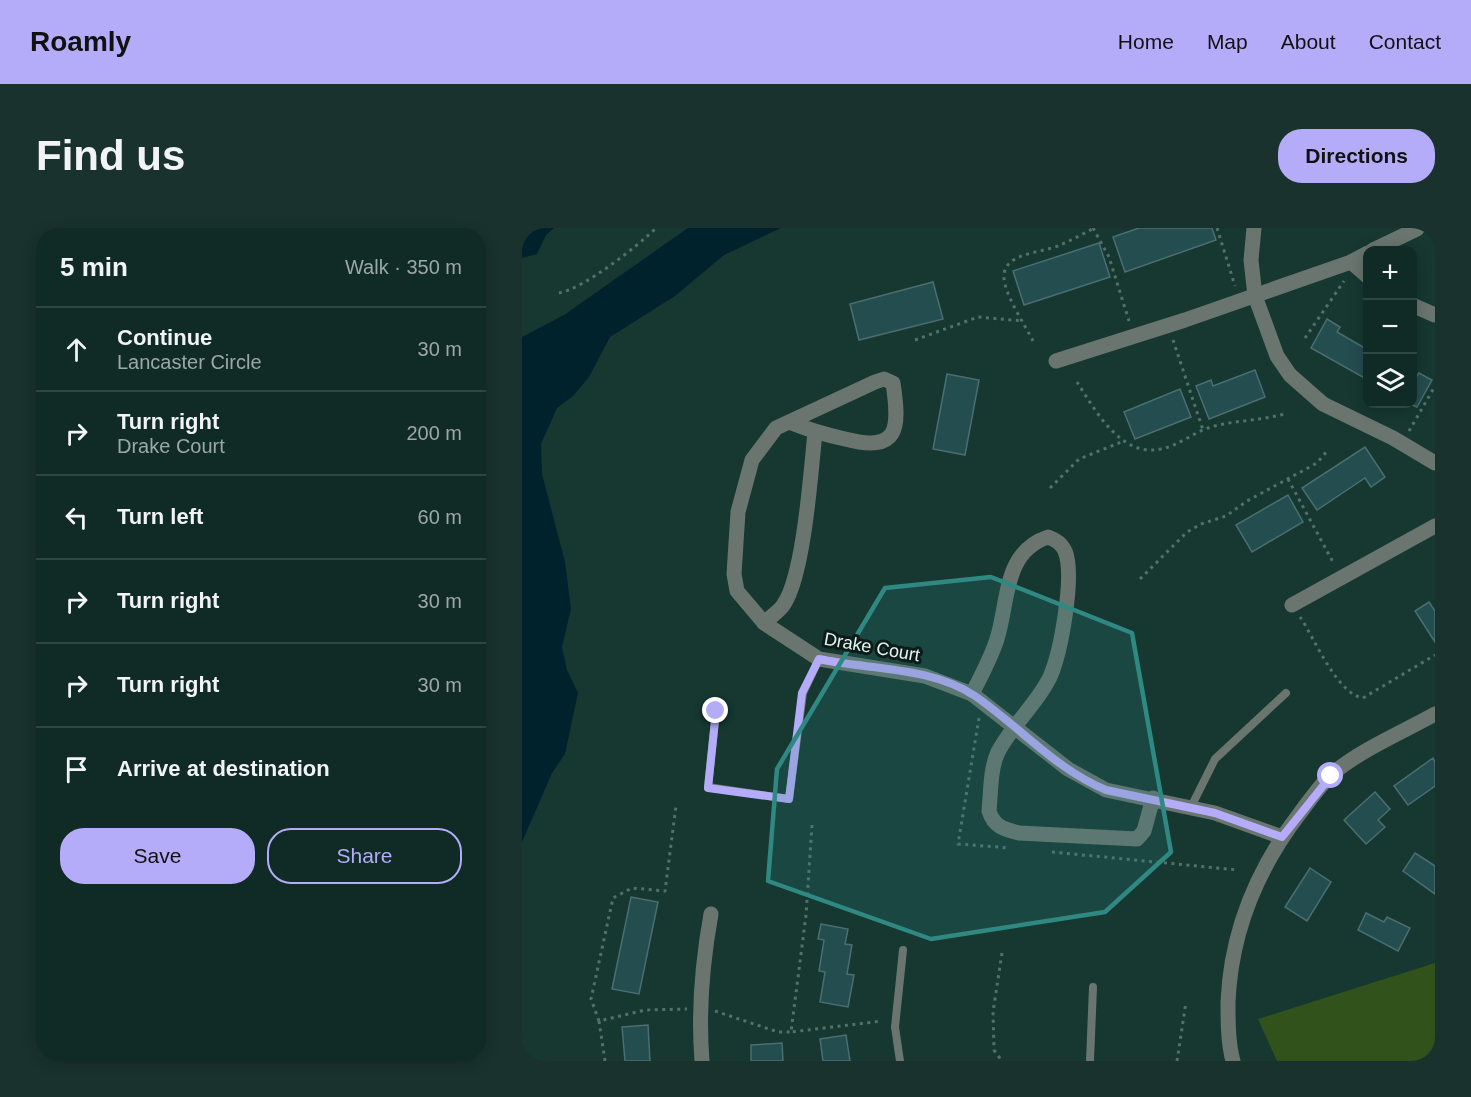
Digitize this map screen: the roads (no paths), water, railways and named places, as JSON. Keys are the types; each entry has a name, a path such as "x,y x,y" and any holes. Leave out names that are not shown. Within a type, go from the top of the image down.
{"street":[{"path":"1254,228 1251,260 1255,296 1277,356 1303,389 1343,415 1393,438 1435,464"},
{"path":"1381,246 1417,228"},
{"path":"1056,361 1353,264 1363,257"},
{"path":"1353,264 1363,273"},
{"path":"1417,307 1435,315"},
{"name":"Drake Court","path":"815,432 870,446 881,444 889,437 895,425 893,383 884,379 875,382 792,423 776,428 756,452 746,474 738,512 734,574 737,591 764,623 819,659 915,674 954,685 972,694 1093,784 1106,790 1191,807 1282,837"},
{"path":"764,623 784,605 792,587 807,507 815,432 792,423"},
{"path":"1292,605 1435,526"},
{"path":"972,694 994,649 1013,567 1022,555 1040,540 1048,537 1058,540 1064,549 1069,572 1064,619 1053,667 1045,684 997,754 989,811 992,819 1005,830 1137,838 1144,831 1153,798"},
{"path":"1231,1060 1228,1017 1229,975 1238,927 1250,895 1282,837 1318,789 1338,770 1435,714"},
{"path":"702,1061 700,1001 702,962 711,914"}],"lane":[{"path":"716,711 708,788 789,799 802,693 819,659"},
{"path":"1191,807 1215,759 1286,693"},
{"path":"900,1061 895,1027 903,950"},
{"path":"1090,1061 1094,987"}],"water":[{"path":"522,228 554,228 546,235 537,254 522,258"},
{"path":"688,228 781,228 724,255 675,296 610,337 589,377 573,396 557,408 541,444 542,474 565,562 571,609 562,647 567,670 578,693 565,754 552,773 522,842 522,337 564,315"}]}
